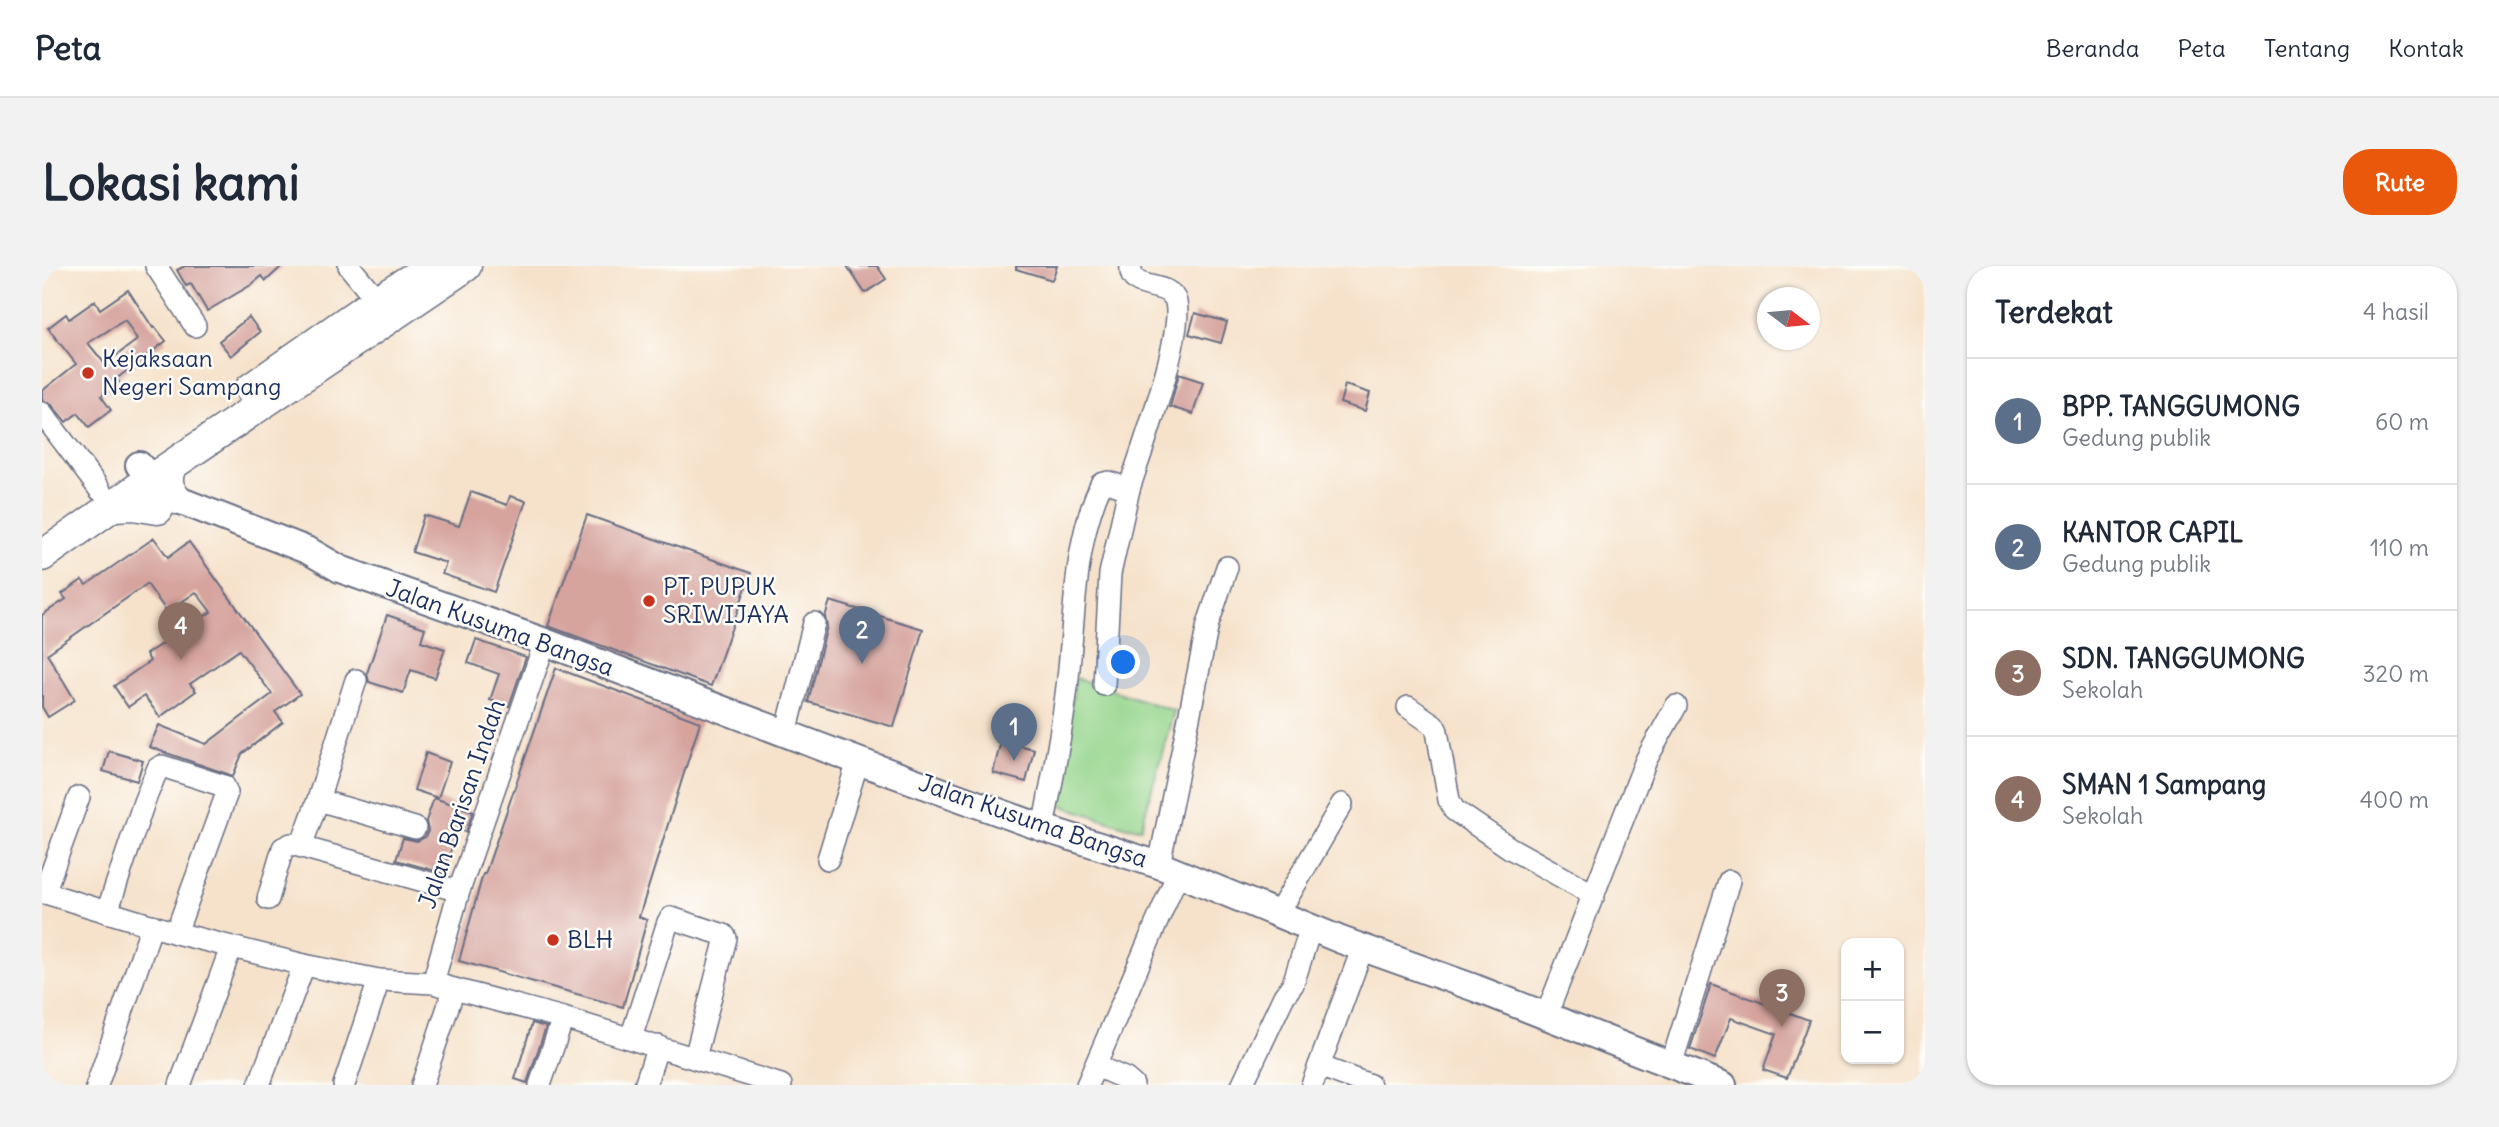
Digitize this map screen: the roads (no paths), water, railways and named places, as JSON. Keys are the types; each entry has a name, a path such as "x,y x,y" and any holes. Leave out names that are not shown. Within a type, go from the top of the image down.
{"highway":[{"path":"151,483 377,300 454,267"},
{"path":"42,532 107,498 151,483 454,267"},
{"path":"42,556 107,498"}],"main road":[{"name":"Jalan Kusuma Bangsa","path":"151,483 309,551 340,569 545,642 858,761 1168,869 1311,928 1723,1085"}],"street":[{"path":"156,266 195,326"},
{"path":"349,266 377,300"},
{"path":"1104,685 1110,574 1129,489 1164,374 1175,329 1177,307 1171,292 1132,277 1131,266"},
{"path":"42,412 107,498"},
{"path":"1044,828 1062,718 1078,571 1084,540 1101,484 1108,482 1129,489"},
{"path":"1133,1085 1126,1079 1092,1076 1168,869 1208,624 1227,568"},
{"path":"786,733 814,623"},
{"name":"Jalan Barisan Indah","path":"432,983 458,891 545,642"},
{"path":"301,846 356,680"},
{"path":"1546,1016 1646,760 1676,706"},
{"path":"1408,707 1436,728 1454,810 1510,848 1594,895"},
{"path":"828,859 858,761"},
{"path":"107,912 144,802 158,768 162,766 224,786 227,793 176,933"},
{"path":"79,797 43,893 176,933 304,965 379,980 432,983 564,1018 695,1058 726,1077 781,1085"},
{"path":"318,800 415,828"},
{"path":"1278,914 1342,804"},
{"path":"268,899 283,848 287,844 458,891"},
{"path":"1671,1065 1730,881"},
{"path":"631,1038 667,922 671,918 724,936 727,940 695,1058"},
{"path":"97,1085 152,925"},
{"path":"1242,1085 1284,996 1293,984 1311,928"},
{"path":"1363,947 1316,1076 1370,1085"},
{"path":"180,1085 231,948"},
{"path":"259,1085 304,965"},
{"path":"344,1085 379,980"},
{"path":"422,1085 454,989"},
{"path":"540,1085 564,1018"},
{"path":"645,1085 657,1046"}],"place":[{"name":"Kejaksaan Negeri Sampang","path":"88,373"},
{"name":"PT. PUPUK SRIWIJAYA","path":"649,601"},
{"name":"SMAN 1 Sampang","path":"181,660"},
{"name":"KANTOR CAPIL","path":"862,664"},
{"name":"BPP. TANGGUMONG","path":"1014,761"},
{"name":"BLH","path":"553,940"},
{"name":"SDN. TANGGUMONG","path":"1782,1027"}]}
